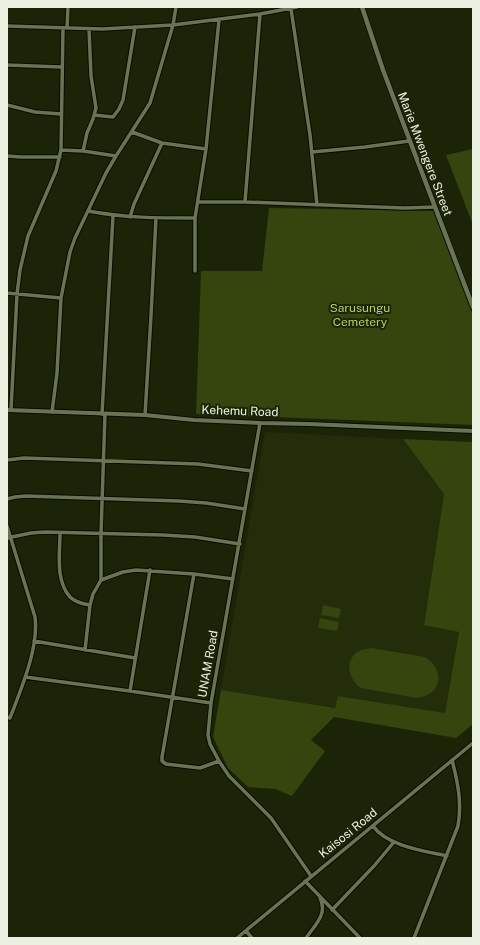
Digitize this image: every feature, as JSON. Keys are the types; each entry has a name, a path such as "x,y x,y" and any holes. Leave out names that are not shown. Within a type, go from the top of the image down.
{"main road":[{"name":"Marie Mwengere Street","path":"362,7 409,141 473,307"}],"street":[{"path":"9,410 20,270 27,242 56,171 60,157 61,67 68,7"},
{"path":"52,412 57,373 61,298 70,252 106,173 146,111 153,96 173,25 176,7"},
{"path":"7,26 89,29 173,25 219,20 296,7"},
{"path":"291,9 312,152 317,205"},
{"path":"245,202 260,14"},
{"path":"195,270 195,218 206,149 219,20"},
{"path":"94,116 113,117 122,105 135,27"},
{"path":"83,151 87,133 96,108 90,76 89,29"},
{"path":"7,65 61,67"},
{"path":"7,104 34,112 61,114"},
{"path":"132,132 162,143 206,149"},
{"path":"312,152 409,141"},
{"path":"130,217 134,204 162,143"},
{"path":"61,150 83,151 116,156"},
{"path":"7,156 60,157"},
{"path":"198,202 245,202 404,208 435,207"},
{"path":"88,212 130,217 195,218"},
{"path":"85,650 90,605 93,594 101,580 103,414 113,216"},
{"path":"144,415 156,218"},
{"path":"7,293 61,298"},
{"name":"Kehemu Road","path":"9,410 144,415 194,420 260,423 473,431"},
{"name":"UNAM Road","path":"260,423 211,703 208,736 210,744 229,776 271,818 311,876"},
{"path":"7,460 24,458 198,464 252,471"},
{"path":"7,499 26,496 179,501 206,503 245,509"},
{"path":"7,526 9,538 35,617 36,628 25,677 10,718 7,717"},
{"path":"9,538 31,533 101,533 195,537 240,544"},
{"path":"60,533 59,567 64,585 70,597 78,602 90,605"},
{"path":"101,580 124,572 136,570 194,574 233,579"},
{"path":"130,691 150,570"},
{"path":"194,574 162,753 162,761 166,764 200,768 219,761"},
{"path":"34,642 135,658"},
{"path":"25,677 211,703"},
{"name":"Kaisosi Road","path":"237,938 473,743"},
{"path":"414,938 458,826 460,812 459,786 452,760"},
{"path":"373,826 383,836 394,842 447,856"},
{"path":"332,910 374,866 394,842"},
{"path":"305,881 360,938"},
{"path":"306,938 323,912 322,904 318,895"},
{"path":"246,930 252,938"}],"shaded area":[{"path":"265,432 403,439 444,494 424,624 459,631 445,713 338,696 336,708 221,690"}],"green space":[{"path":"473,149 473,225 446,155"},
{"name":"Sarusungu Cemetery","path":"269,208 433,211 473,316 473,425 196,414 201,271 262,271"},
{"path":"403,439 473,442 473,724 456,738 334,717 311,740 325,751 292,796 275,789 248,787 228,768 213,737 221,690 335,708 338,696 445,713 459,632 424,625 444,494"},
{"path":"323,605 341,609 339,618 321,615"},
{"path":"320,618 339,622 337,631 318,628"},
{"path":"371,648 425,657 436,668 438,681 436,687 426,696 417,698 361,688 356,684 350,674 350,663 356,653 361,650"}]}
